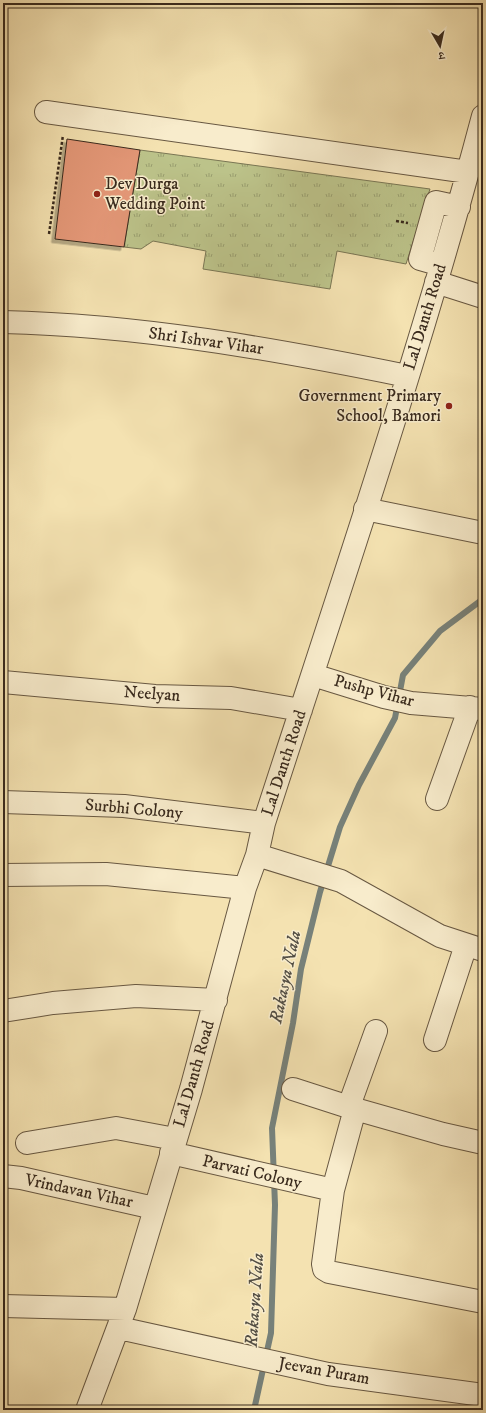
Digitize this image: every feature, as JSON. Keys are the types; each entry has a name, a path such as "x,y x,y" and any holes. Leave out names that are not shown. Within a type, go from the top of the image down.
{"street":[{"path":"56,114 468,172"},
{"name":"Lal Danth Road","path":"88,1410 122,1319 216,1000 245,888 257,855 264,823 313,675 407,376 459,207 483,116"},
{"path":"438,274 483,298"},
{"name":"Shri Ishvar Vihar","path":"3,322 57,323 174,336 310,356 407,376"},
{"path":"365,509 483,533"},
{"name":"Pushp Vihar","path":"313,675 384,697 411,703 476,708"},
{"name":"Neelyan","path":"3,682 155,696 232,698 301,710"},
{"path":"437,799 476,708"},
{"name":"Surbhi Colony","path":"3,802 124,806 264,823"},
{"path":"257,855 341,881 440,936 475,947 435,1040"},
{"path":"3,875 106,874 245,888"},
{"path":"3,1011 53,1002 136,996 216,1000"},
{"path":"376,1031 352,1107 333,1190 323,1264 324,1269 329,1272 483,1302"},
{"path":"293,1089 443,1134 483,1144"},
{"name":"Parvati Colony","path":"28,1143 116,1128 259,1173 333,1190"},
{"name":"Vrindavan Vihar","path":"3,1176 21,1178 154,1208"},
{"name":"Jeevan Puram","path":"3,1306 122,1319 252,1357 328,1374 483,1396"}],"path":[{"path":"48,234 56,114"}],"green space":[{"path":"140,150 430,189 406,264 337,251 330,289 203,269 206,251 153,241 141,249 124,247"}],"building":[{"name":"Dev Durga Wedding Point","path":"67,139 140,150 124,247 55,239"}],"waterway":[{"name":"Rakasya Nala","path":"254,1410 271,1333 275,1205 272,1128 293,1023 301,969 320,892 340,827 359,785 395,718 403,675 440,631 483,599"}],"place":[{"name":"Dev Durga Wedding Point","path":"97,194"},
{"name":"Government Primary School, Bamori","path":"449,406"}]}
